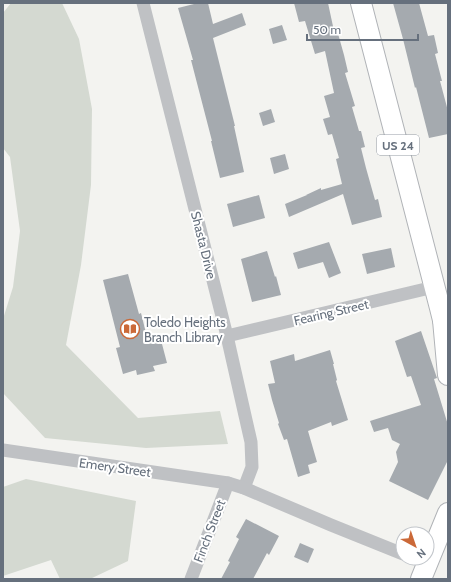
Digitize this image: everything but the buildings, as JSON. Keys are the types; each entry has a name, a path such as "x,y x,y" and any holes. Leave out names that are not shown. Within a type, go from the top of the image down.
{"main road":[{"name":"US 24","path":"361,3 445,326"},
{"path":"445,326 448,375"},
{"path":"421,567 448,513"}],"street":[{"name":"Shasta Drive","path":"143,3 228,336 251,442 252,467 244,488"},
{"name":"Fearing Street","path":"228,336 434,287"},
{"name":"Emery Street","path":"3,450 228,483"},
{"path":"228,483 244,488 395,551"},
{"name":"Finch Street","path":"191,579 228,483"}],"shaded area":[{"path":"11,3 62,3 79,39 92,109 91,185 81,265 66,345 138,418 220,411 228,444 146,448 45,438 3,393 3,319 13,287 20,231 10,157 3,148 3,13"},
{"path":"26,479 136,501 128,561 90,579 60,579 51,560 3,576 3,487"}],"place":[{"name":"Toledo Heights Branch Library","path":"130,329"}]}
